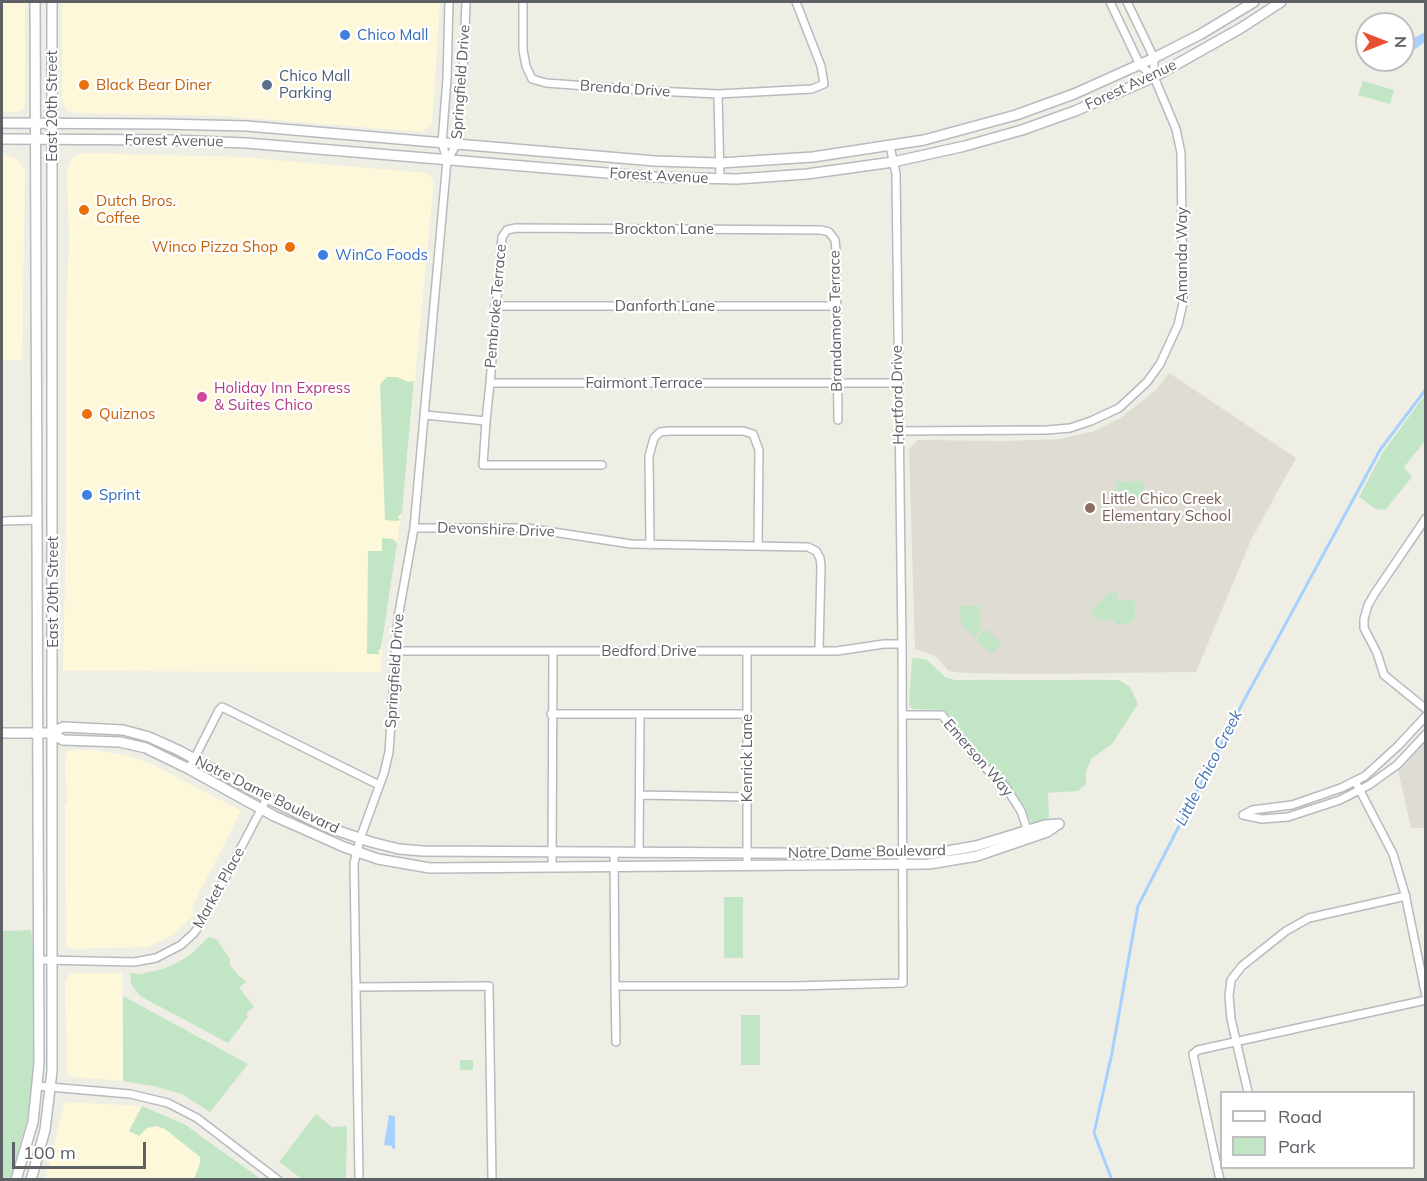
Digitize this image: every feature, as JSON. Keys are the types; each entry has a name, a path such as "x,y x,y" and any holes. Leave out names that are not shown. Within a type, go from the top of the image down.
{"street":[{"name":"East 20th Street","path":"16,1179 30,1133 38,1086 35,2"},
{"name":"East 20th Street","path":"31,1179 45,1130 51,1087 48,960 53,650 52,2"},
{"name":"Springfield Drive","path":"359,1179 353,881 360,839 389,752 398,618 414,528 447,160 442,143 447,79 449,2"},
{"name":"Springfield Drive","path":"447,160 457,144 464,67 466,2"},
{"name":"Brenda Drive","path":"524,2 523,50 526,66 532,79 546,83 718,94 812,89 824,84 821,66 796,2"},
{"path":"1110,2 1140,65 1154,77"},
{"path":"1127,2 1154,58 1154,77"},
{"name":"Forest Avenue","path":"2,123 247,126 640,160 720,163 813,158 890,146 973,128 1016,115 1074,94 1140,65 1201,34 1254,2"},
{"name":"Forest Avenue","path":"2,140 246,143 636,176 720,179 807,174 893,162 948,150 1022,130 1075,111 1154,77 1241,28 1281,2"},
{"name":"Amanda Way","path":"899,430 1070,428 1119,408 1147,382 1160,364 1178,325 1183,303 1181,153 1176,129 1154,77"},
{"path":"718,94 720,179"},
{"name":"Hartford Drive","path":"615,986 794,986 903,983 903,715 896,174 890,146"},
{"name":"Brockton Lane","path":"507,230 516,228 821,230"},
{"name":"Pembroke Terrace","path":"490,383 502,237 507,230"},
{"name":"Brandamore Terrace","path":"821,230 829,232 835,240 838,420"},
{"name":"Danforth Lane","path":"495,306 835,306"},
{"path":"490,383 483,465 602,465"},
{"name":"Fairmont Terrace","path":"490,383 898,383"},
{"path":"425,415 486,421"},
{"path":"650,545 649,456 654,438 660,432 670,431 743,431 753,434 759,450 758,546"},
{"path":"1425,518 1375,593 1368,606 1364,628 1377,653 1384,675 1425,709"},
{"path":"2,521 37,520"},
{"name":"Devonshire Drive","path":"414,528 527,528 650,545 808,547 816,551 820,558 819,651"},
{"name":"Bedford Drive","path":"395,651 837,651 884,644 902,644"},
{"path":"552,866 553,651"},
{"name":"Kenrick Lane","path":"747,651 747,864"},
{"path":"189,769 222,707 379,785"},
{"path":"552,714 747,714"},
{"path":"639,853 640,714"},
{"name":"Emerson Way","path":"903,715 942,715 977,760 1005,786 1021,811 1028,834"},
{"path":"1425,716 1398,746 1365,776 1292,805 1252,810 1243,815 1262,819 1288,817 1340,800 1360,790 1397,765 1425,734"},
{"name":"Notre Dame Boulevard","path":"2,733 51,733 63,728 123,730 149,737 324,825 360,839 399,849 747,853 903,859"},
{"name":"Notre Dame Boulevard","path":"51,733 63,740 120,742 146,748 261,809 357,852 378,859 430,867 747,864 903,859 1028,834"},
{"path":"1220,1179 1193,1054 1198,1050 1425,998 1406,896 1393,854 1354,781"},
{"path":"640,795 747,797"},
{"name":"Market Place","path":"48,960 134,962 156,958 181,945 202,922 267,798"},
{"path":"614,852 616,1042"},
{"path":"1248,1091 1236,1041 1229,996 1231,980 1242,966 1286,930 1309,918 1406,896"},
{"name":"East 20th Street","path":"39,916 44,926 48,960"},
{"path":"356,987 489,986 492,1179"},
{"path":"38,1086 129,1094 168,1103 197,1118 278,1179"}],"shaded area":[{"path":"2,2 25,2 25,99 24,108 16,112 2,112"},
{"name":"Chico Mall Parking","path":"62,2 440,2 432,124 422,132 224,116 68,111 62,102"},
{"path":"82,153 240,157 427,173 434,180 403,503 384,622 381,672 63,671 69,239 67,168 73,157"},
{"path":"2,154 16,158 25,171 22,360 2,360"},
{"name":"Little Chico Creek Elementary School","path":"1169,373 1296,458 1251,540 1196,672 964,673 949,671 934,655 915,649 909,449 918,440 1060,439 1095,431 1120,418 1155,391"},
{"path":"1425,734 1425,828 1411,828 1397,765"},
{"path":"69,750 94,750 150,763 241,811 192,907 194,915 173,935 147,947 70,949 66,946 65,806 67,803 65,768 66,754"},
{"path":"70,973 122,973 123,1081 72,1077 67,1074 65,982"},
{"path":"65,1102 142,1106 129,1130 157,1126 165,1129 200,1157 194,1179 45,1180"}],"green space":[{"path":"1363,81 1394,90 1390,104 1358,95"},
{"path":"387,377 397,377 408,382 414,381 402,513 398,517 400,520 396,521 385,520 380,384"},
{"path":"1425,395 1425,441 1404,467 1412,477 1386,509 1377,510 1359,497 1383,452"},
{"path":"1143,481 1144,498 1117,499 1116,482"},
{"path":"382,538 393,539 397,543 381,649 378,651 380,654 367,654 368,551 382,551"},
{"path":"1109,593 1117,593 1117,600 1135,602 1135,618 1130,624 1115,624 1115,620 1099,620 1090,612"},
{"path":"960,606 980,606 981,630 975,637 961,624"},
{"path":"986,629 1002,643 992,654 976,640"},
{"path":"912,658 926,659 945,677 955,680 1119,680 1130,687 1138,704 1112,744 1092,758 1086,771 1086,784 1078,791 1048,793 1049,821 1032,824 1008,783 988,764 944,710 912,709 909,705"},
{"path":"724,897 743,897 743,958 724,958"},
{"path":"31,930 34,949 33,1076 29,1113 9,1180 2,1179 2,931"},
{"path":"209,937 217,940 230,959 230,965 247,982 239,987 254,1007 246,1014 248,1017 228,1043 140,996 131,984 130,973 139,974 163,969 177,963 191,954"},
{"path":"123,996 248,1064 210,1112 182,1094 123,1081"},
{"path":"741,1015 760,1015 760,1065 741,1065"},
{"path":"460,1060 473,1060 473,1070 460,1070"},
{"path":"142,1106 184,1124 261,1179 194,1179 200,1157 165,1129 157,1126 147,1128 139,1136 129,1131"},
{"path":"316,1114 332,1127 347,1126 346,1179 302,1179 279,1162"}],"water":[{"path":"1425,32 1425,42 1415,49 1415,38"},
{"path":"389,1115 395,1116 395,1149 384,1145"}],"waterway":[{"name":"Little Chico Creek","path":"1112,1180 1094,1133 1112,1053 1138,906 1235,717 1380,450 1426,389"}],"place":[{"name":"Chico Mall","path":"345,35"},
{"name":"Black Bear Diner","path":"84,85"},
{"name":"Chico Mall Parking","path":"267,85"},
{"name":"Dutch Bros. Coffee","path":"84,210"},
{"name":"Winco Pizza Shop","path":"290,247"},
{"name":"WinCo Foods","path":"323,255"},
{"name":"Holiday Inn Express & Suites Chico","path":"202,397"},
{"name":"Quiznos","path":"87,414"},
{"name":"Sprint","path":"87,495"},
{"name":"Little Chico Creek Elementary School","path":"1090,508"}]}
